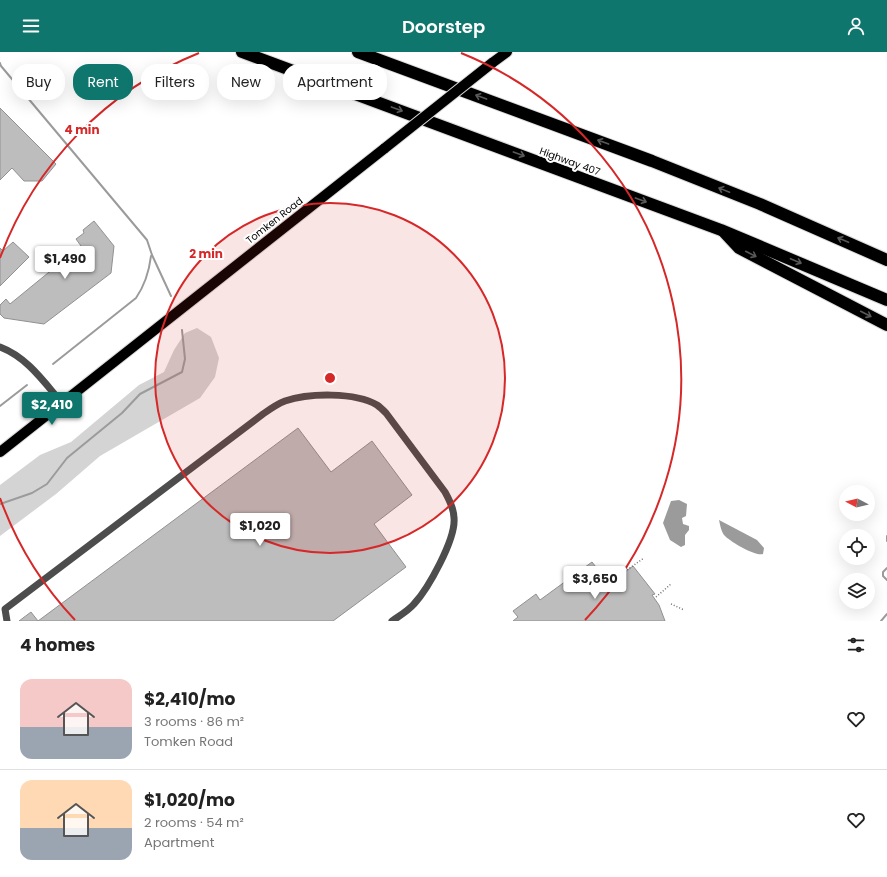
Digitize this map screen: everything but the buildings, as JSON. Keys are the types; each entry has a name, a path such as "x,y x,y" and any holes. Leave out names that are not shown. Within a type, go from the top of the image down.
{"highway":[{"name":"Highway 407","path":"242,52 721,230 887,300"},
{"path":"358,52 652,160 767,207 887,260"},
{"path":"721,230 739,248 887,325"}],"main road":[{"name":"Tomken Road","path":"0,452 507,52"}],"street":[{"path":"0,347 18,356 33,370 62,403"},
{"path":"7,621 5,609 263,414 285,401 304,396 327,395 349,397 368,401 378,406 386,413 445,492 452,505 455,519 453,534 436,571 414,604 392,621"}],"path":[{"path":"610,582 644,558"},
{"path":"656,597 671,584"},
{"path":"671,604 684,610"}],"shaded area":[{"path":"197,328 211,337 219,358 215,377 200,398 100,456 56,494 0,536 0,485 40,455 71,442 139,385 164,372 174,350 185,333"},
{"path":"679,500 687,504 686,516 682,518 683,524 689,526 689,530 685,535 685,545 681,547 670,540 663,523 671,501"},
{"path":"719,520 757,540 764,548 763,554 749,551 727,538 722,532"}],"waterway":[{"path":"0,63 147,240 152,255 171,296"},
{"path":"53,364 136,298 146,278 151,256"},
{"path":"0,504 32,493 47,484 67,458 122,413 140,394 182,372 185,359 182,330"},
{"path":"0,406 27,385"},
{"path":"887,536 887,541"},
{"path":"887,568 883,572 883,576 887,580"},
{"path":"881,621 887,614"}]}
